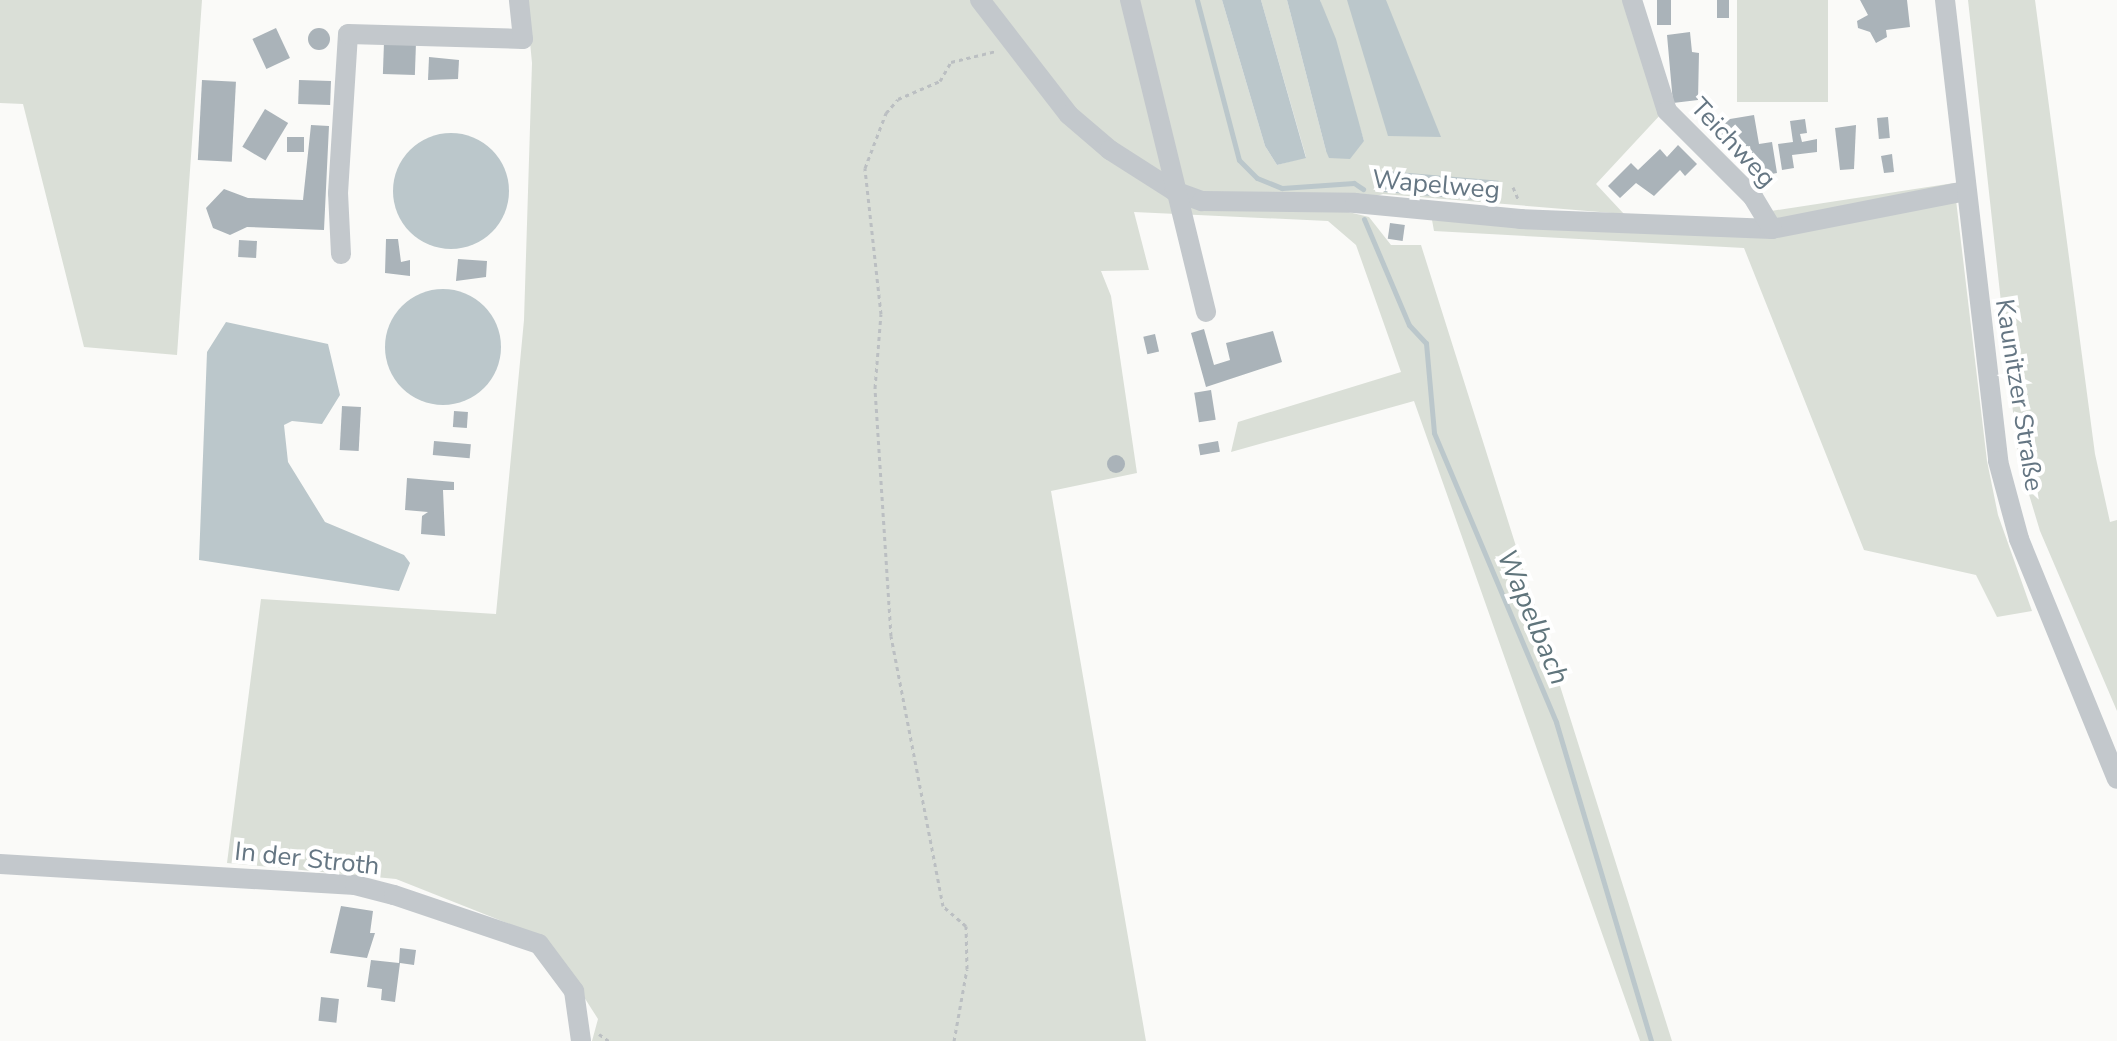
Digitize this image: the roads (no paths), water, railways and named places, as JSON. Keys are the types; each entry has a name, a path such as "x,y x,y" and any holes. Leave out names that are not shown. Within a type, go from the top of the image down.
{"street":[{"path":"341,254 338,193 348,34 523,39 519,0"},
{"name":"Wapelweg","path":"980,0 1069,115 1110,150 1174,191 1202,201 1355,203 1520,219 1772,229 1966,191"},
{"path":"1130,0 1174,191 1186,214 1206,312"},
{"name":"Teichweg","path":"1632,0 1667,111 1753,197 1772,229"},
{"name":"Kaunitzer Straße","path":"1945,0 1998,461 2019,539 2117,779"},
{"name":"In der Stroth","path":"0,864 355,885 394,895 539,944 574,991 581,1041"}],"waterway":[{"name":"Wapelbach","path":"1197,0 1239,160 1257,178 1282,188 1354,183 1363,189"},
{"name":"Wapelbach","path":"1364,219 1409,325 1426,343 1434,433 1556,722 1651,1041"}]}
